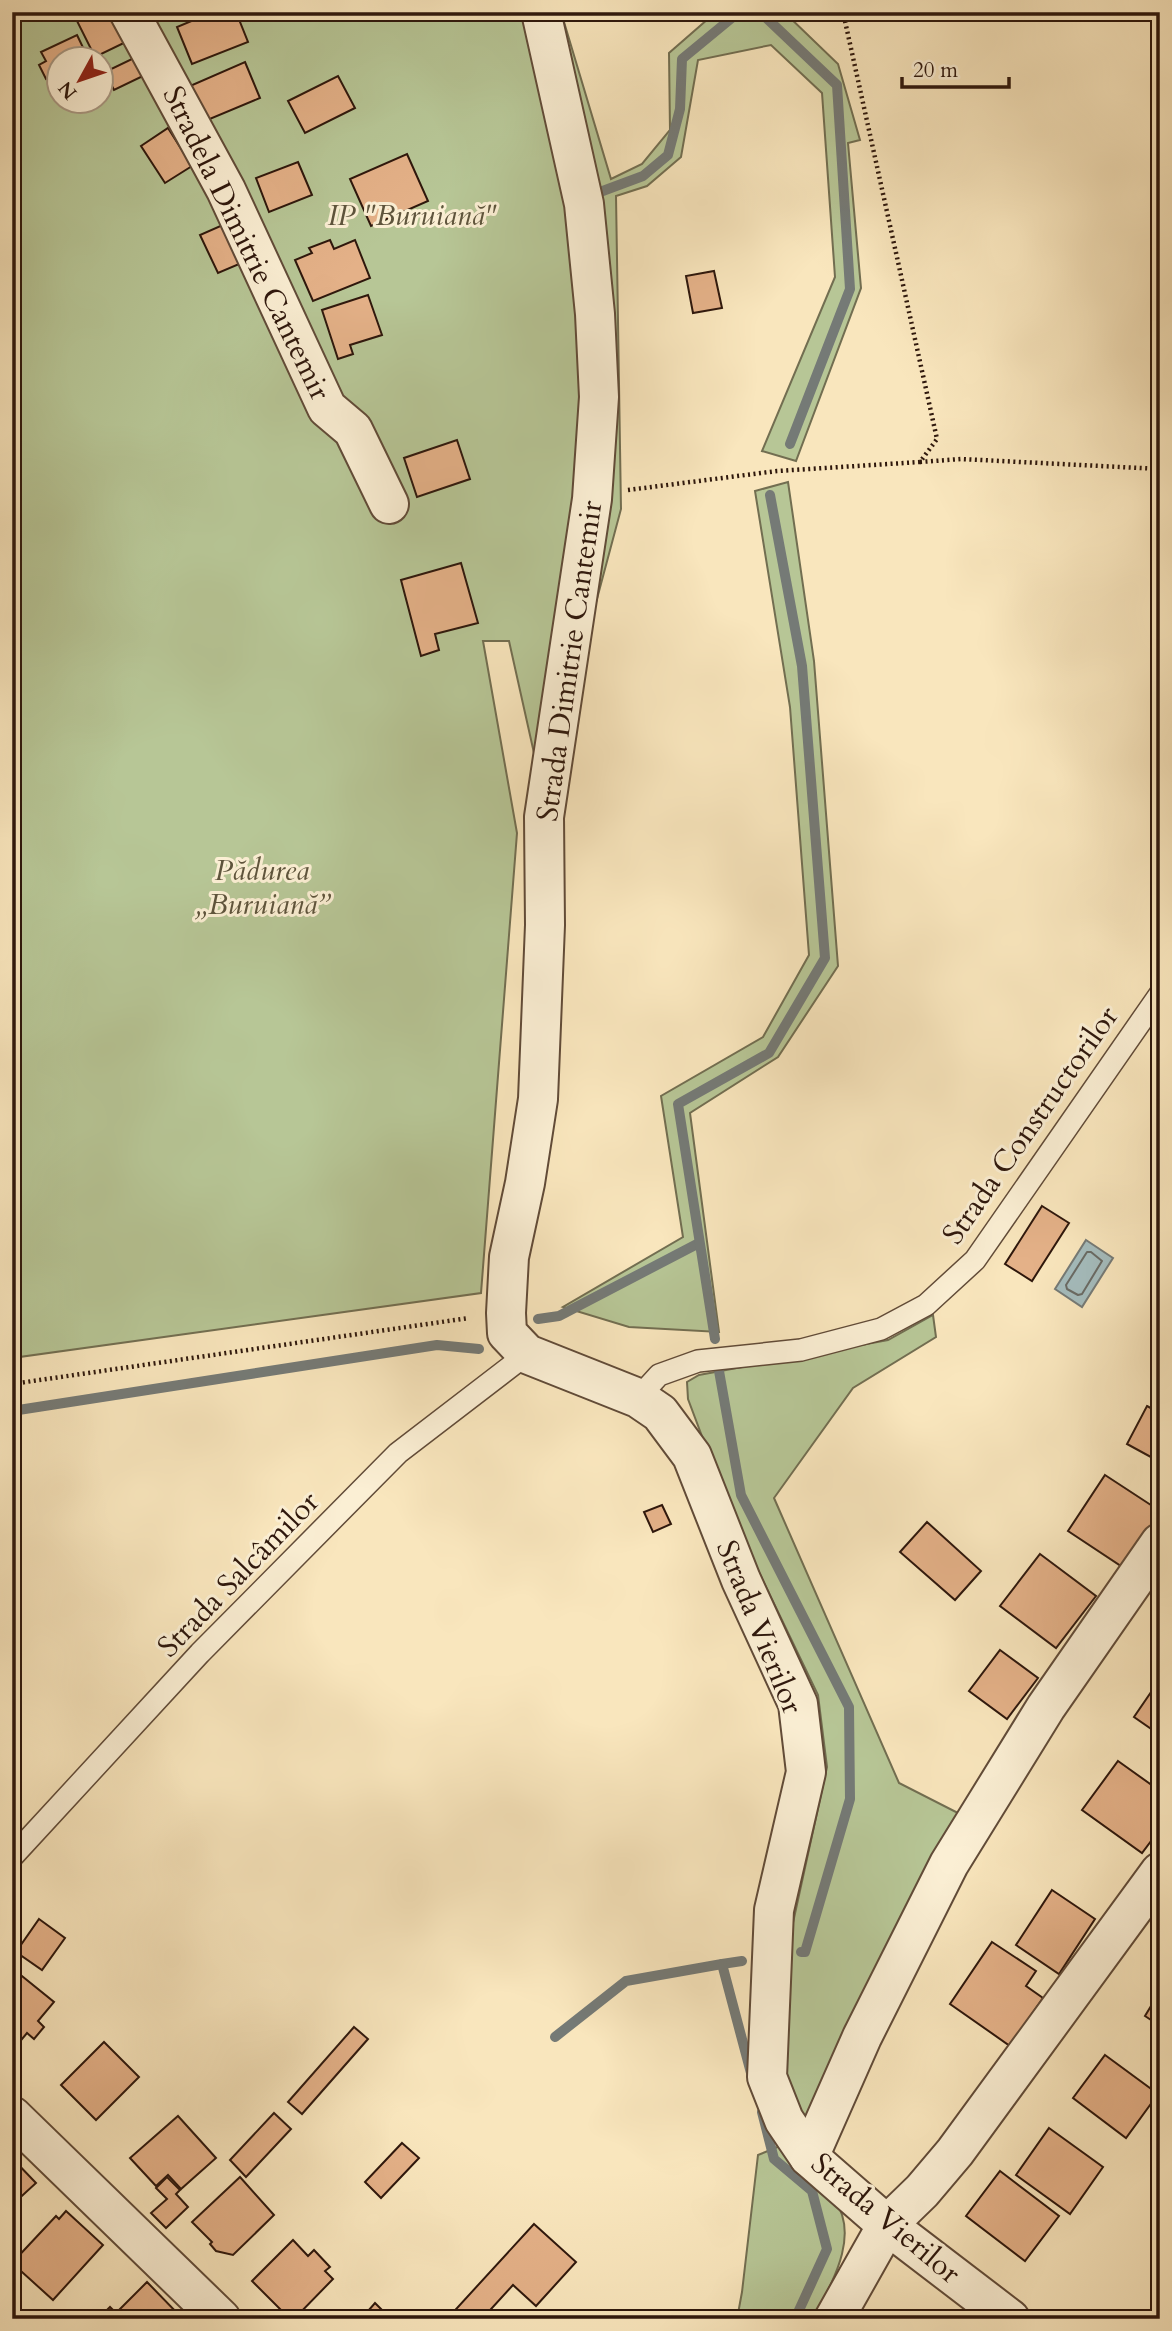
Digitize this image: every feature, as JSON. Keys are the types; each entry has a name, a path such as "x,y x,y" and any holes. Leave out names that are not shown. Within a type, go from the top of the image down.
{"street":[{"name":"Stradela Dimitrie Cantemir","path":"129,12 226,190 327,408 353,430 390,504"},
{"name":"Strada Dimitrie Cantemir","path":"506,1313 509,1257 525,1183 538,1099 545,925 544,817 592,499 599,397 595,314 584,204 541,12"},
{"path":"506,1313 507,1334 527,1354"},
{"name":"Strada Vierilor","path":"527,1354 638,1398 660,1413 692,1456 741,1580 798,1704 806,1772 774,1910 767,2077 784,2120 809,2157 887,2225 1010,2319"},
{"path":"809,2157 862,2037 949,1864 1046,1707 1160,1543"},
{"path":"834,2319 887,2225 922,2191 955,2152 1160,1872"},
{"path":"12,2116 221,2319"}],"lane":[{"name":"Strada Constructorilor","path":"638,1398 659,1375 698,1362 801,1350 881,1329 926,1305 975,1260 1160,994"},
{"name":"Strada Salcâmilor","path":"12,1857 200,1653 398,1452 527,1354"}],"path":[{"path":"843,12 937,439 920,462"},
{"path":"592,499 635,489 777,471 961,459 1160,469"},
{"path":"12,1384 506,1313"}],"green space":[{"name":"Pădurea „Buruiană”","path":"12,12 561,12 611,179 642,164 670,130 669,53 716,12 784,12 838,64 860,140 848,143 861,288 796,461 762,451 835,277 822,93 771,45 698,60 681,157 647,186 616,196 621,509 586,640 540,780 509,641 483,641 517,833 481,1293 12,1358"},
{"path":"788,482 814,661 838,966 778,1057 690,1113 719,1332 629,1327 563,1307 683,1237 661,1096 763,1037 809,955 790,707 755,491"},
{"path":"933,1315 936,1337 853,1388 774,1498 899,1783 958,1813 808,2122 785,2087 789,1941 827,1767 818,1695 732,1516 688,1399 687,1382 699,1375 888,1340"},
{"path":"780,2146 834,2199 842,2213 844,2244 835,2275 813,2319 737,2319 758,2155"}],"water":[{"path":"1086,1240 1113,1258 1082,1307 1055,1289"}],"building":[{"path":"79,12 116,12 130,40 116,47 90,46 74,15"},
{"path":"213,12 236,12 248,42 192,64 177,27"},
{"path":"77,35 82,46 54,46"},
{"path":"136,57 145,75 116,89 116,67"},
{"path":"46,61 46,79 39,65"},
{"path":"245,62 260,98 205,121 190,86"},
{"path":"338,76 355,108 305,133 288,101"},
{"path":"168,128 192,166 165,183 141,146"},
{"path":"407,154 428,201 371,226 350,179"},
{"path":"298,162 312,195 269,212 256,178"},
{"path":"234,220 251,259 218,273 200,235"},
{"path":"330,240 334,249 355,240 370,278 313,301 295,260 312,253 309,248"},
{"path":"714,271 722,308 693,313 686,276"},
{"path":"368,295 382,335 350,345 353,354 338,359 322,310"},
{"path":"457,440 470,479 417,497 404,458"},
{"path":"461,563 478,623 435,634 439,650 421,656 401,580"},
{"path":"1042,1206 1069,1223 1032,1281 1005,1264"},
{"path":"1147,1406 1160,1413 1160,1462 1127,1444"},
{"path":"1105,1475 1160,1511 1124,1568 1068,1531"},
{"path":"662,1505 671,1524 653,1532 644,1512"},
{"path":"927,1522 981,1571 955,1600 900,1552"},
{"path":"1040,1554 1096,1596 1056,1648 1000,1606"},
{"path":"1000,1650 1038,1678 1007,1719 969,1691"},
{"path":"1160,1679 1160,1735 1134,1717"},
{"path":"1118,1761 1160,1791 1160,1829 1142,1853 1082,1810"},
{"path":"1052,1890 1095,1919 1059,1974 1016,1945"},
{"path":"39,1919 65,1938 42,1970 16,1952"},
{"path":"992,1942 1036,1971 1026,1986 1043,1998 1010,2046 950,2004"},
{"path":"12,1968 54,2002 38,2021 44,2027 34,2039 27,2033 12,2051"},
{"path":"1160,1991 1160,2026 1145,2016"},
{"path":"354,2027 368,2039 302,2114 288,2102"},
{"path":"104,2042 139,2077 96,2120 61,2085"},
{"path":"1105,2055 1158,2094 1126,2138 1073,2098"},
{"path":"274,2113 291,2129 246,2177 230,2160"},
{"path":"178,2116 216,2158 181,2189 168,2175 156,2186 130,2158"},
{"path":"1049,2128 1103,2167 1070,2214 1016,2175"},
{"path":"402,2143 419,2158 381,2198 365,2182"},
{"path":"12,2158 36,2183 12,2205"},
{"path":"1000,2171 1059,2216 1025,2261 966,2216"},
{"path":"167,2177 180,2190 176,2194 188,2207 166,2228 151,2213 167,2199 156,2188"},
{"path":"240,2177 274,2215 233,2255 216,2251 210,2244 212,2242 192,2222"},
{"path":"66,2211 103,2245 53,2300 12,2263 56,2216 59,2219"},
{"path":"534,2224 576,2262 536,2306 513,2285 482,2319 447,2319"},
{"path":"293,2240 308,2256 314,2250 330,2267 325,2271 333,2279 294,2319 290,2319 252,2281"},
{"path":"147,2282 183,2319 98,2319 110,2307 116,2313"},
{"path":"375,2303 391,2319 361,2319"}],"waterway":[{"path":"600,192 643,176 668,155 680,109 682,59 739,12"},
{"path":"760,12 837,85 850,289 790,444"},
{"path":"715,1339 678,1104 769,1053 825,958 802,666 770,495"},
{"path":"538,1319 559,1316 699,1243"},
{"path":"12,1411 437,1345 479,1349"},
{"path":"719,1371 741,1495 849,1707 850,1799 805,1952 801,1952"},
{"path":"742,1961 722,1964 751,2073"},
{"path":"555,2037 626,1981 722,1964"},
{"path":"762,2112 774,2159 812,2191 827,2249 795,2319"}],"park label":[{"name":"IP \"Buruiană\"","path":"412,215"}]}
